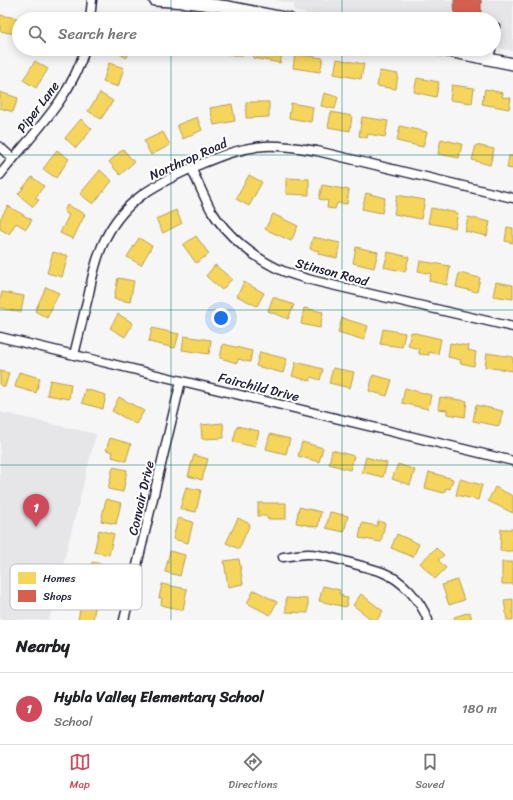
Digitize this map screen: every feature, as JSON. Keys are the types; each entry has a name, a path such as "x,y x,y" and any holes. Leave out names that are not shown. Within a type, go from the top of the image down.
{"street":[{"path":"91,12 92,0"},
{"path":"155,0 187,2 253,12"},
{"name":"Piper Lane","path":"0,175 55,108 75,76 83,56"},
{"path":"496,56 513,64"},
{"name":"Northrop Road","path":"74,355 96,264 102,246 111,228 126,209 143,194 164,181 224,154 241,149 266,146 290,146 513,198"},
{"path":"0,147 13,159"},
{"name":"Stinson Road","path":"191,168 211,209 226,229 237,241 251,252 282,270 319,282 513,327"},
{"name":"Fairchild Drive","path":"0,337 513,461"},
{"name":"Convair Drive","path":"137,564 181,381"},
{"path":"283,557 307,554 323,556 384,573 398,581 413,595 428,620"},
{"name":"Convair Drive","path":"124,620 126,610"}],"shaded area":[{"path":"274,0 513,0 513,51 501,48 501,12 300,12 294,11 294,4"},
{"path":"0,412 96,434 63,564 10,564 10,610 52,610 49,620 0,620"}],"building: Homes":[{"path":"0,15 12,17 12,33 0,31"},
{"path":"253,56 282,56 280,63 253,58"},
{"path":"295,56 323,58 320,72 293,68"},
{"path":"337,59 364,64 361,79 334,74"},
{"path":"35,61 48,69 36,88 23,80"},
{"path":"109,63 124,68 118,87 103,82"},
{"path":"380,71 398,74 396,89 377,86"},
{"path":"417,78 439,82 436,97 414,92"},
{"path":"452,85 474,88 472,103 450,100"},
{"path":"485,89 503,93 502,97 511,98 509,109 482,104"},
{"path":"0,92 18,98 13,112 0,108"},
{"path":"100,93 113,101 101,119 88,111"},
{"path":"324,93 338,97 335,109 321,106"},
{"path":"246,102 269,102 269,117 246,118"},
{"path":"291,103 313,107 311,122 289,118"},
{"path":"232,104 235,121 214,125 210,108"},
{"path":"331,112 352,116 350,131 328,127"},
{"path":"197,117 202,130 183,139 177,125"},
{"path":"362,117 388,121 385,137 368,134 367,138 359,136"},
{"path":"81,119 92,129 76,148 65,138"},
{"path":"400,126 427,132 423,147 397,141"},
{"path":"163,132 170,145 151,155 144,141"},
{"path":"441,139 462,144 459,158 438,154"},
{"path":"476,145 494,149 490,165 472,160"},
{"path":"123,149 134,162 120,175 109,162"},
{"path":"57,150 69,159 56,178 43,169"},
{"path":"509,156 513,156 513,169 507,168"},
{"path":"100,170 112,181 93,204 80,194"},
{"path":"249,175 262,182 249,206 236,199"},
{"path":"32,177 44,186 35,198 39,200 33,207 18,194"},
{"path":"286,178 309,179 309,195 286,194"},
{"path":"322,185 349,190 347,204 337,203 335,209 327,208 328,201 319,199"},
{"path":"366,193 385,198 382,213 362,209"},
{"path":"397,195 425,200 421,219 394,214"},
{"path":"67,205 85,214 73,239 60,233 69,215 64,212"},
{"path":"8,206 32,220 26,229 16,223 9,234 0,229 0,219"},
{"path":"431,208 458,213 455,228 428,223"},
{"path":"176,210 182,223 163,233 156,219"},
{"path":"273,214 298,226 291,241 265,229"},
{"path":"468,217 490,222 487,236 465,231"},
{"path":"507,227 513,228 513,243 505,241"},
{"path":"196,236 209,254 196,263 183,245"},
{"path":"313,237 340,243 337,258 318,254 319,251 310,249"},
{"path":"139,238 152,246 141,265 127,257"},
{"path":"356,247 378,252 374,268 353,263"},
{"path":"53,252 68,256 62,277 47,273"},
{"path":"388,252 409,257 405,272 384,267"},
{"path":"420,261 450,266 447,285 429,281 431,274 418,271"},
{"path":"215,265 232,279 222,290 206,276"},
{"path":"459,273 480,278 477,292 456,287"},
{"path":"118,278 134,281 130,302 114,299"},
{"path":"244,282 264,293 257,306 237,296"},
{"path":"496,282 513,285 513,299 493,296"},
{"path":"46,287 59,293 47,318 35,311"},
{"path":"2,292 24,296 21,312 0,308"},
{"path":"273,297 294,305 288,319 268,311"},
{"path":"304,308 323,312 320,328 301,324"},
{"path":"118,314 133,323 125,337 110,328"},
{"path":"342,318 368,326 364,340 338,332"},
{"path":"152,328 179,334 175,348 149,342"},
{"path":"383,329 405,333 402,347 380,344"},
{"path":"411,332 441,339 438,354 429,352 429,355 419,354 419,349 408,346"},
{"path":"184,336 211,340 209,354 182,350"},
{"path":"450,343 469,346 468,350 476,352 474,366 460,363 461,360 448,357"},
{"path":"223,344 252,351 250,362 238,359 237,363 220,358"},
{"path":"260,352 287,359 283,373 256,366"},
{"path":"487,353 513,357 513,371 485,367"},
{"path":"296,362 323,369 320,380 311,377 310,381 292,376"},
{"path":"333,368 354,372 350,388 329,383"},
{"path":"0,371 9,373 5,387 0,385"},
{"path":"19,372 40,378 36,393 15,387"},
{"path":"373,375 392,380 387,396 369,391"},
{"path":"50,380 71,384 69,399 47,395"},
{"path":"405,388 431,395 428,409 402,403"},
{"path":"85,389 106,395 103,409 82,403"},
{"path":"119,397 144,411 136,424 112,411"},
{"path":"440,397 467,401 465,417 447,414 447,410 438,409"},
{"path":"476,405 503,411 499,426 473,421"},
{"path":"223,423 224,438 202,439 201,425"},
{"path":"237,426 259,431 255,447 233,442"},
{"path":"270,434 290,439 286,454 266,449"},
{"path":"110,438 131,444 126,461 112,457 113,452 106,450"},
{"path":"302,442 323,448 319,462 298,456"},
{"path":"332,450 354,456 350,470 329,464"},
{"path":"194,455 208,459 202,480 188,476"},
{"path":"366,457 387,463 383,477 362,472"},
{"path":"398,464 415,470 410,485 392,479"},
{"path":"113,467 127,470 123,492 108,489"},
{"path":"429,472 453,479 450,489 446,488 444,493 425,488"},
{"path":"460,479 482,485 478,500 456,495"},
{"path":"186,487 201,490 196,512 180,509"},
{"path":"495,487 513,496 513,513 488,501"},
{"path":"106,499 121,503 116,524 101,521"},
{"path":"258,503 286,503 286,519 267,519 267,516 258,516"},
{"path":"299,507 321,512 318,527 296,523"},
{"path":"330,512 348,516 344,532 326,528"},
{"path":"178,518 193,522 188,543 173,539"},
{"path":"238,518 250,524 239,549 226,543"},
{"path":"378,521 385,523 381,542 359,538 362,523 377,526"},
{"path":"501,529 513,529 513,551 500,551"},
{"path":"99,530 114,534 109,555 94,552"},
{"path":"397,534 419,544 413,557 391,548"},
{"path":"436,548 444,555 438,560 446,568 435,579 420,563"},
{"path":"170,551 185,555 180,576 165,572"},
{"path":"239,559 243,584 228,587 224,561"},
{"path":"502,562 513,562 513,584 502,584"},
{"path":"457,580 464,600 449,605 442,585"},
{"path":"162,584 187,589 183,610 161,605 162,598 159,598"},
{"path":"323,586 340,590 339,594 343,595 342,597 348,598 346,607 319,601"},
{"path":"254,590 277,602 270,615 247,603"},
{"path":"361,594 383,611 377,620 372,620 353,605"},
{"path":"286,598 308,599 308,613 286,612"},
{"path":"513,599 513,620 507,620 504,600"},
{"path":"80,610 95,610 93,620 78,620"},
{"path":"470,612 472,620 455,620 454,617"}],"building: Shops":[{"path":"454,0 481,0 481,12 455,12"}],"place":[{"name":"Hybla Valley Elementary School","path":"36,527"}]}
